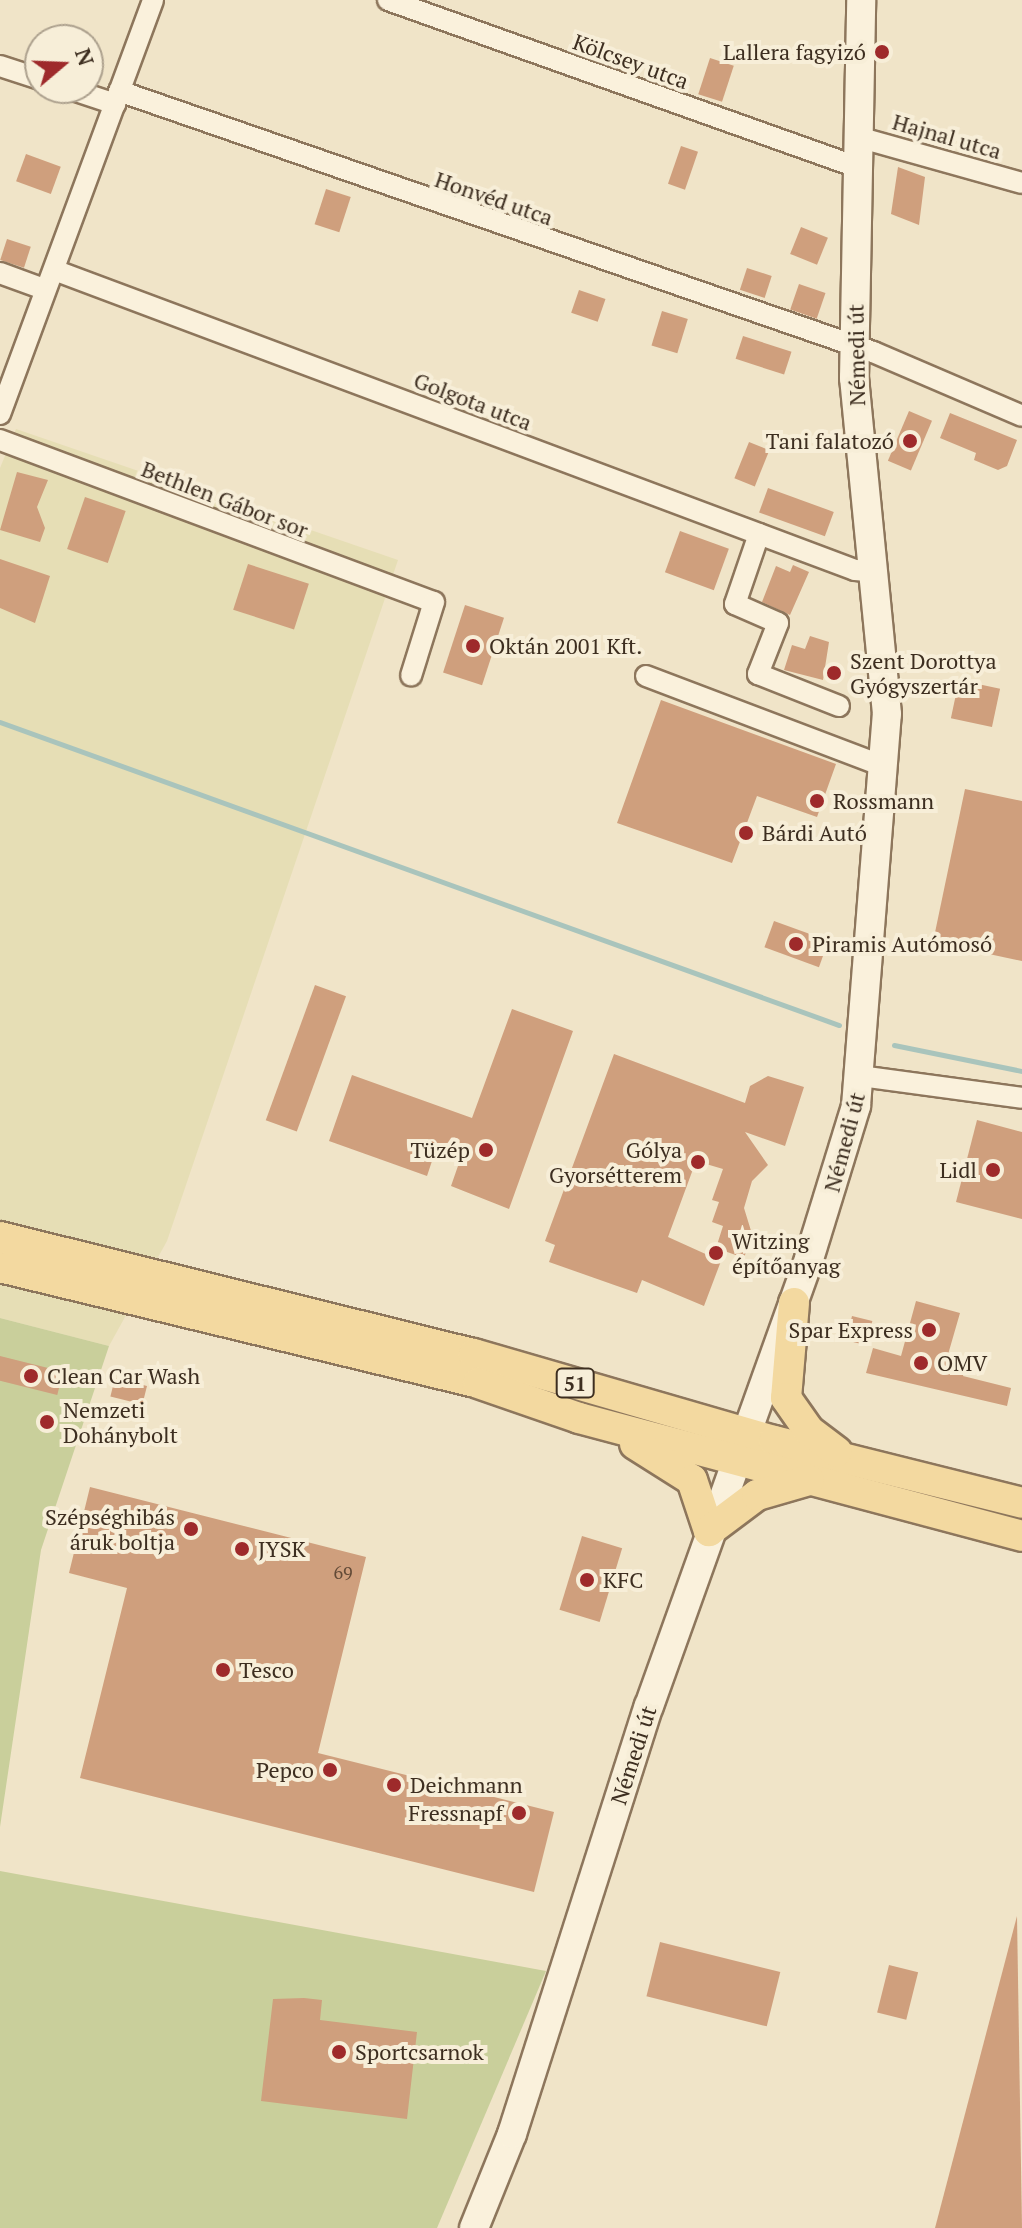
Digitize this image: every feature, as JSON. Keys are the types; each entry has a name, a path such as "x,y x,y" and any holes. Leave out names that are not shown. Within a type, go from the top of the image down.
{"main road":[{"name":"Némedi út","path":"474,2228 512,2134 739,1444 794,1303 848,1140 860,1076 885,767 876,572 854,348 861,0"},
{"name":"51","path":"0,1237 474,1354 739,1444 814,1479 1022,1536"},
{"name":"51","path":"0,1267 478,1383 579,1418 848,1461 1022,1503"},
{"path":"794,1303 786,1398 808,1430 848,1461"},
{"path":"579,1418 674,1463 692,1480 709,1531 757,1495 814,1479"}],"street":[{"path":"0,414 153,0"},
{"name":"Kölcsey utca","path":"388,0 858,167"},
{"path":"0,66 24,74"},
{"name":"Honvéd utca","path":"104,95 854,348 1022,416"},
{"name":"Hajnal utca","path":"858,137 1022,183"},
{"name":"Golgota utca","path":"54,270 759,534 876,572"},
{"path":"0,273 44,289"},
{"name":"Bethlen Gábor sor","path":"0,440 434,602 411,676"},
{"path":"759,534 735,604 778,623 758,674 839,706"},
{"path":"646,676 885,767"},
{"path":"860,1076 1022,1098"}],"shaded area":[{"path":"16,429 398,560 167,1241 109,1346 0,1318 0,468"}],"green space":[{"path":"0,1318 109,1346 41,1550 0,1827"},
{"path":"0,1871 546,1971 437,2228 0,2228"}],"building":[{"path":"710,58 734,66 722,102 698,94"},
{"path":"681,146 698,152 685,190 668,184"},
{"path":"26,154 61,167 51,194 16,181"},
{"path":"898,167 925,177 919,225 891,214"},
{"path":"326,189 351,197 339,232 315,224"},
{"path":"801,227 828,238 817,265 790,254"},
{"path":"7,239 31,247 24,268 0,260"},
{"path":"747,268 772,276 765,298 740,290"},
{"path":"799,284 825,293 817,319 790,310"},
{"path":"579,290 605,299 598,322 571,313"},
{"path":"662,311 688,319 677,353 651,345"},
{"path":"743,336 792,352 784,375 736,359"},
{"name":"Tani falatozó","path":"909,411 932,421 911,470 888,461"},
{"path":"950,413 1017,440 1007,466 998,470 974,460 976,453 940,438"},
{"path":"749,442 769,450 755,486 734,478"},
{"path":"17,472 48,480 37,507 45,528 40,542 0,530"},
{"path":"768,488 834,512 825,536 759,512"},
{"path":"85,497 126,511 108,563 67,549"},
{"path":"680,531 729,549 714,590 665,572"},
{"path":"0,559 50,576 35,623 0,608"},
{"path":"248,564 309,584 294,629 233,610"},
{"path":"793,565 809,572 790,615 762,602 776,566 790,572"},
{"name":"Oktán 2001 Kft.","path":"465,605 504,618 482,685 443,673"},
{"path":"810,636 829,642 823,680 784,670 792,645 805,649"},
{"path":"959,680 1000,689 992,727 951,718"},
{"path":"661,700 836,764 817,817 757,796 732,863 617,823"},
{"path":"965,789 1022,801 1022,961 933,942"},
{"name":"Piramis Autómosó","path":"774,921 829,941 819,967 764,947"},
{"path":"315,985 346,996 297,1132 266,1120"},
{"path":"512,1009 573,1031 509,1209 451,1186 459,1163 434,1155 427,1176 329,1141 352,1075 472,1118"},
{"path":"614,1054 745,1103 750,1086 768,1076 804,1087 785,1146 745,1132 768,1165 752,1181 744,1208 752,1234 744,1258 716,1248 723,1226 712,1222 719,1202 712,1200 723,1169 696,1161 668,1237 721,1261 704,1306 642,1280 637,1293 549,1262 555,1245 545,1241"},
{"name":"Lidl","path":"977,1120 1022,1132 1022,1219 956,1202"},
{"path":"916,1301 960,1313 947,1358 966,1363 963,1376 1011,1388 1007,1406 866,1373 873,1348 901,1356"},
{"path":"852,1316 872,1321 866,1345 846,1340"},
{"name":"Clean Car Wash","path":"0,1356 63,1372 57,1395 0,1381"},
{"path":"115,1378 147,1386 142,1404 110,1396"},
{"name":"Tesco","path":"90,1487 366,1557 318,1753 554,1812 534,1892 80,1778 127,1588 69,1573"},
{"path":"582,1536 622,1548 600,1622 559,1610"},
{"path":"1017,1916 1022,2228 935,2228"},
{"path":"660,1942 780,1972 767,2026 646,1996"},
{"path":"889,1965 918,1972 906,2020 877,2013"},
{"path":"273,1999 322,2000 320,2020 417,2032 407,2119 261,2101"}],"waterway":[{"path":"0,722 839,1025"},
{"path":"894,1045 1022,1071"}],"place":[{"name":"Lallera fagyizó","path":"882,52"},
{"name":"Tani falatozó","path":"910,441"},
{"name":"Oktán 2001 Kft.","path":"473,646"},
{"name":"Szent Dorottya Gyógyszertár","path":"834,673"},
{"name":"Rossmann","path":"817,801"},
{"name":"Bárdi Autó","path":"746,833"},
{"name":"Piramis Autómosó","path":"796,944"},
{"name":"Tüzép","path":"486,1150"},
{"name":"Gólya Gyorsétterem","path":"698,1162"},
{"name":"Lidl","path":"993,1170"},
{"name":"Witzing építőanyag","path":"716,1253"},
{"name":"Spar Express","path":"929,1330"},
{"name":"OMV","path":"921,1363"},
{"name":"Clean Car Wash","path":"31,1376"},
{"name":"Nemzeti Dohánybolt","path":"47,1422"},
{"name":"Szépséghibás áruk boltja","path":"191,1529"},
{"name":"JYSK","path":"242,1549"},
{"name":"KFC","path":"587,1580"},
{"name":"Tesco","path":"223,1670"},
{"name":"Pepco","path":"330,1770"},
{"name":"Deichmann","path":"394,1785"},
{"name":"Fressnapf","path":"519,1813"},
{"name":"Sportcsarnok","path":"339,2052"}]}
